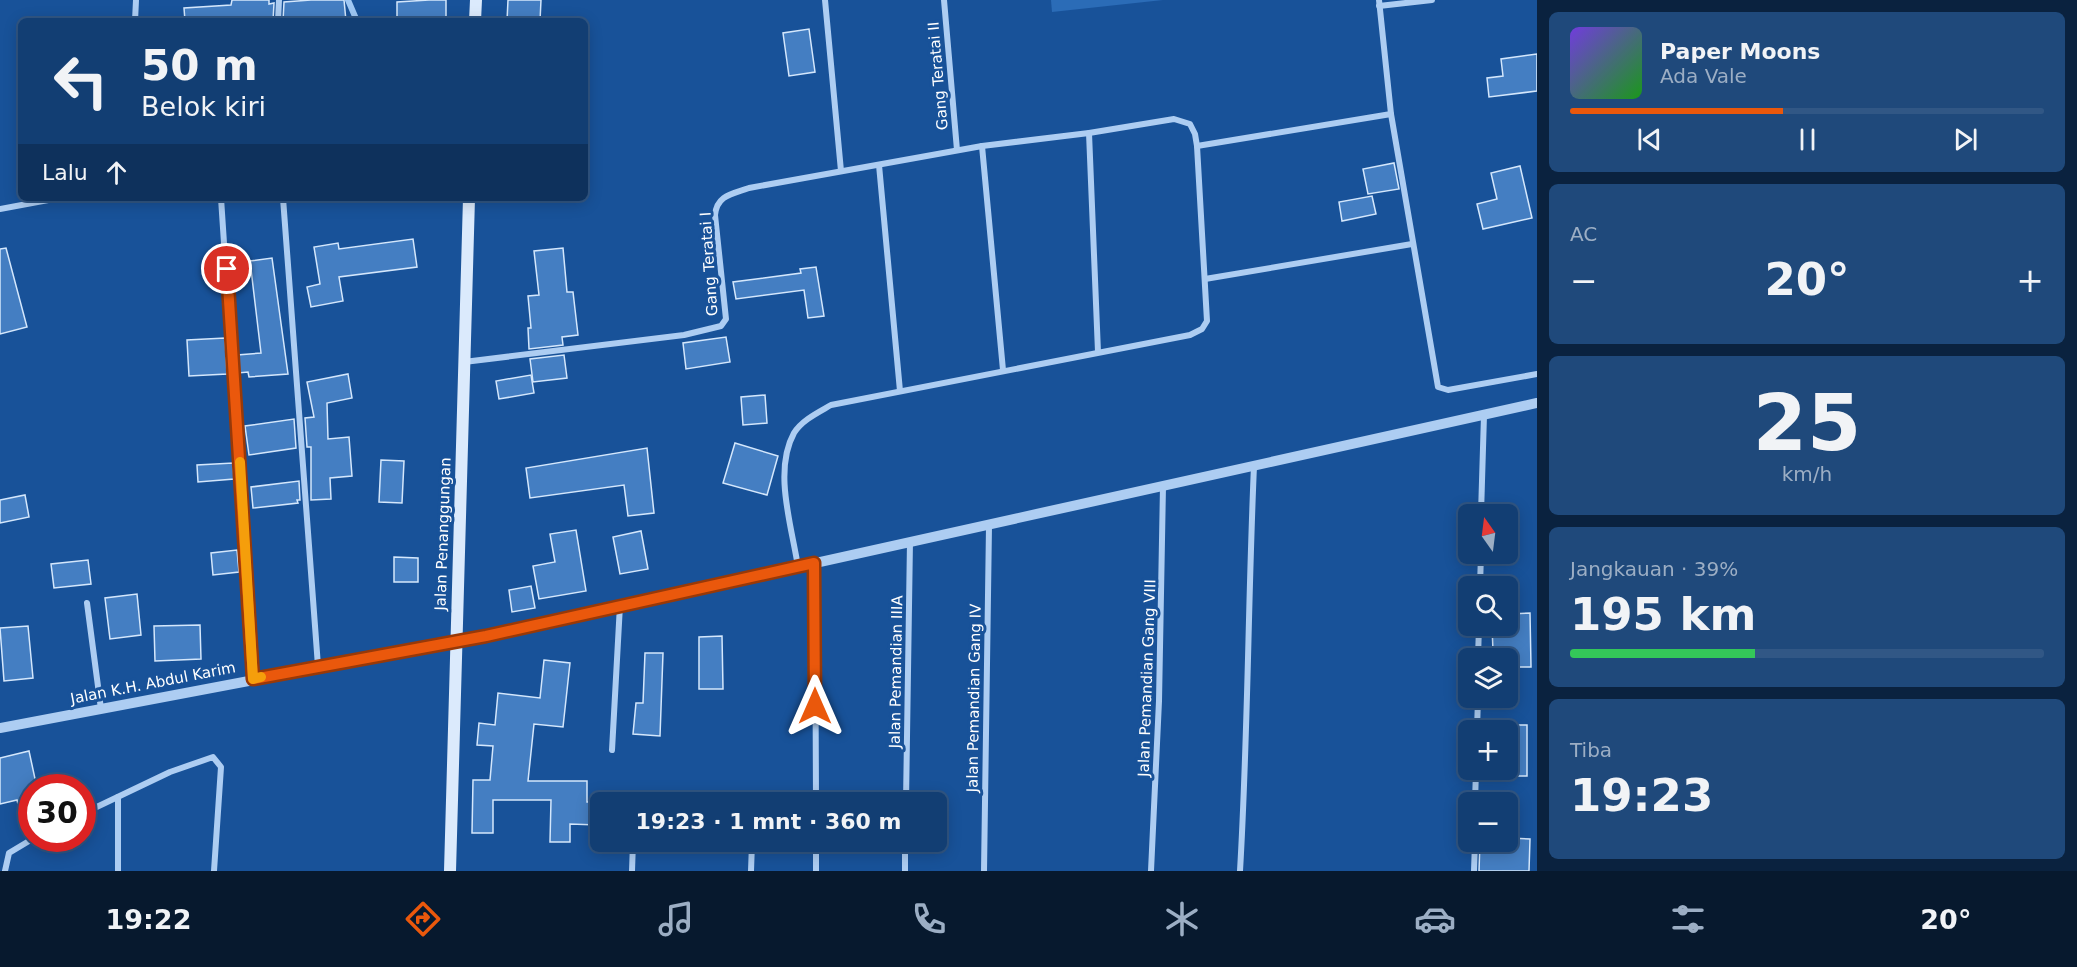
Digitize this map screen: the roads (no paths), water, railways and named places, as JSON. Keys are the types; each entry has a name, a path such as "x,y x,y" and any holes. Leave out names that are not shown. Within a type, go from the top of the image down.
{"main road":[{"path":"475,18 476,0"},
{"name":"Jalan Penanggungan","path":"450,871 454,642 469,201"}],"street":[{"path":"135,18 136,0"},
{"path":"278,18 279,0"},
{"path":"798,567 785,480 787,455 795,432 808,419 831,405 1198,332 1207,321 1197,146 1193,127 1174,118 1089,133 982,146 841,171 825,0"},
{"name":"Gang Teratai II","path":"944,0 957,150"},
{"path":"1432,0 1379,3 1391,114 1438,387 1448,390 1537,374"},
{"path":"1197,146 1391,114"},
{"path":"1089,133 1098,352"},
{"path":"982,146 1003,370"},
{"path":"879,165 900,391"},
{"name":"Gang Teratai I","path":"462,362 672,336 721,326 726,319 715,215 720,199 749,188 841,171"},
{"path":"0,208 41,201"},
{"path":"221,201 253,679"},
{"path":"283,201 318,666"},
{"path":"1205,279 1412,244"},
{"name":"Jalan K.H. Abdul Karim","path":"0,728 454,642 1537,404"},
{"path":"1482,504 1484,415"},
{"path":"1240,871 1246,765 1248,606 1254,466"},
{"name":"Jalan Pemandian Gang VIII","path":"1151,871 1159,701 1163,486"},
{"name":"Jalan Pemandian Gang IV","path":"984,871 989,526"},
{"name":"Jalan Pemandian IIIA","path":"906,792 910,542"},
{"path":"814,563 816,792"},
{"path":"87,603 101,709"},
{"path":"612,750 620,605"},
{"path":"96,807 207,757 216,760 221,767 214,871"},
{"path":"118,796 118,871"},
{"path":"5,871 9,853 18,848"},
{"path":"632,871 633,852"},
{"path":"751,871 752,852"},
{"path":"816,852 816,871"},
{"path":"905,852 905,871"},
{"path":"1474,871 1475,852"}],"waterway":[{"path":"348,0 356,18"}]}
